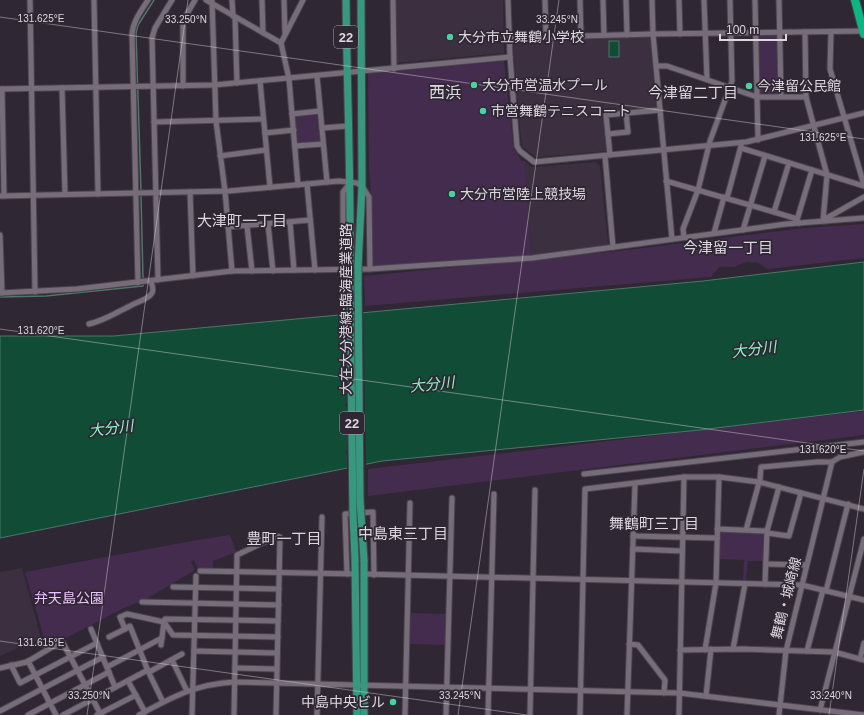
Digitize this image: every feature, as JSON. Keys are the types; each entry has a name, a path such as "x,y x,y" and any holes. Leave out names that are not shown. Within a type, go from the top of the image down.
{"highway":[{"path":"855,0 864,32"},
{"path":"860,0 864,15"}],"main road":[{"name":"大在大分港線;臨海産業道路","path":"346,0 348,126 354,270 353,514 361,685 364,715"},
{"name":"大在大分港線;臨海産業道路","path":"354,270 362,186 361,0"},
{"name":"大在大分港線;臨海産業道路","path":"354,285 360,500 364,560 361,685 357,715"}],"street":[{"path":"30,0 35,292"},
{"path":"94,0 98,194"},
{"path":"89,324 107,319 148,297 152,294 153,289 144,282 132,27 148,0"},
{"path":"158,280 153,33 172,0"},
{"path":"183,86 183,24 184,19 195,0"},
{"path":"206,0 212,2 281,43"},
{"path":"232,0 234,16 236,84"},
{"path":"262,0 263,33"},
{"path":"284,0 285,34"},
{"path":"298,184 289,79 281,43 303,0"},
{"path":"393,0 394,69"},
{"path":"508,0 510,57 517,146 520,151 532,161 536,162 608,156 709,146 741,146 758,140 864,113"},
{"path":"545,0 546,37"},
{"path":"580,0 581,36"},
{"path":"603,0 604,35"},
{"path":"626,0 627,35"},
{"path":"652,0 653,34 672,239"},
{"path":"679,0 680,34"},
{"path":"704,0 707,79"},
{"path":"684,237 683,229 698,190 709,146 732,81 730,0"},
{"path":"755,0 758,140"},
{"path":"779,0 781,96"},
{"path":"212,2 216,121 225,191 232,271"},
{"path":"805,32 806,97 827,175 823,221"},
{"path":"831,32 830,69 864,186"},
{"path":"509,38 705,33 864,32"},
{"path":"370,269 369,197 362,186 357,183 339,181 225,191 2,196 1,89 214,86 510,57"},
{"path":"656,66 667,66 757,97 806,97"},
{"path":"317,76 327,182"},
{"path":"260,81 270,187"},
{"path":"62,88 65,194"},
{"path":"613,247 606,115 660,110"},
{"path":"292,114 320,111"},
{"path":"608,134 628,132 626,112"},
{"path":"154,122 263,119"},
{"path":"322,128 348,126"},
{"path":"265,133 294,130"},
{"path":"295,146 323,144"},
{"path":"741,146 789,164 864,186"},
{"path":"714,233 741,146"},
{"path":"220,156 266,150"},
{"path":"743,230 765,156"},
{"path":"774,212 789,164"},
{"path":"798,221 812,170"},
{"path":"666,181 774,212 798,221"},
{"path":"342,270 343,192 351,182"},
{"path":"307,184 315,270"},
{"path":"190,192 193,276"},
{"path":"823,221 864,197"},
{"path":"0,235 1,293 35,292 144,282 232,271 370,269 532,258 743,230 798,221 864,218"},
{"path":"228,227 310,220"},
{"path":"290,222 294,270"},
{"path":"268,224 273,271"},
{"path":"247,226 252,271"},
{"path":"584,474 864,442"},
{"path":"746,530 759,482 761,467 832,462 840,457 864,452"},
{"name":"舞鶴・城崎線","path":"779,715 786,651 832,462"},
{"path":"678,715 684,477"},
{"path":"580,715 585,489 684,477 719,477 759,482 864,509"},
{"path":"705,650 716,583 719,477"},
{"path":"627,715 635,484"},
{"path":"765,584 767,532 779,487"},
{"path":"530,715 535,490"},
{"path":"718,530 746,530 789,536 801,493"},
{"path":"488,715 494,494"},
{"path":"446,715 452,498"},
{"path":"405,715 410,503"},
{"path":"807,651 825,591 848,504"},
{"path":"347,574 345,514 373,512 374,574"},
{"path":"317,715 322,517"},
{"path":"234,715 237,555 277,536 280,537 280,572 276,715"},
{"path":"633,536 717,538"},
{"path":"820,710 864,539"},
{"path":"632,549 682,551"},
{"path":"766,564 806,565"},
{"path":"200,571 356,574"},
{"path":"364,574 802,585 864,600"},
{"path":"192,715 196,576"},
{"path":"733,649 745,584"},
{"path":"173,587 236,589 279,588"},
{"path":"142,602 279,605"},
{"path":"126,629 120,616 127,614 164,622 173,635 278,637"},
{"path":"161,646 165,619 278,621"},
{"path":"109,637 130,626 148,671 163,702"},
{"path":"91,629 115,687"},
{"path":"107,667 162,638"},
{"path":"0,668 28,661 59,643 63,643 93,699 99,714 136,695"},
{"path":"11,666 20,683 97,643"},
{"path":"680,650 733,649 834,652 862,660 864,643"},
{"path":"629,644 638,644 665,680 664,693"},
{"path":"194,650 277,653"},
{"path":"706,696 711,650"},
{"path":"63,715 182,654"},
{"path":"0,711 103,657"},
{"path":"172,660 187,691"},
{"path":"28,661 56,715"},
{"path":"235,668 277,669"},
{"path":"28,715 109,672"},
{"path":"128,681 145,712"},
{"path":"139,715 187,691 213,684 234,682 679,693 864,715"}],"shaded area":[{"name":"大分市立舞鶴小学校","path":"395,0 503,0 504,53 396,63"},
{"path":"650,38 656,107 655,109 605,113 608,151 536,157 522,147 513,41"},
{"path":"525,161 530,166 535,167 596,162 600,166 608,244 583,249 531,255"},
{"path":"22,568 41,638 0,656 0,572"}],"green space":[{"path":"759,35 776,35 778,37 778,94 759,93 757,37"},
{"path":"504,61 514,149 522,161 525,161 531,255 373,266 369,169 368,74"},
{"path":"317,113 319,115 320,142 296,143 295,115"},
{"path":"864,224 864,258 768,269 758,263 746,262 735,267 719,267 711,277 365,306 364,276 619,251 804,228"},
{"path":"864,411 864,435 368,496 368,469"},
{"path":"720,533 764,534 763,561 748,561 746,580 743,580 744,560 719,559"},
{"name":"弁天島公園","path":"230,535 236,552 213,561 213,568 198,569 194,560 191,562 195,570 148,598 122,609 47,648 25,572"},
{"path":"411,613 446,614 446,645 410,644"}],"water":[{"path":"609,41 619,41 619,57 609,57"},
{"name":"大分川","path":"864,262 864,410 700,430 382,461 0,538 0,336 114,336 703,281"}],"pier":[{"path":"363,311 366,466 347,470 345,312"}],"waterway":[{"path":"141,191 136,33 138,25 154,0"},
{"path":"141,195 143,279"},
{"path":"0,297 46,296 143,286 143,283"}],"place":[{"name":"大分市立舞鶴小学校","path":"450,37"},
{"name":"大分市営温水プール","path":"474,85"},
{"name":"今津留公民館","path":"749,86"},
{"name":"市営舞鶴テニスコート","path":"483,111"},
{"name":"大分市営陸上競技場","path":"452,194"},
{"name":"中島中央ビル","path":"393,702"}],"district":[{"name":"西浜","path":"445,92"},
{"name":"今津留二丁目","path":"693,92"},
{"name":"大津町一丁目","path":"242,220"},
{"name":"今津留一丁目","path":"728,247"},
{"name":"舞鶴町三丁目","path":"654,523"},
{"name":"中島東三丁目","path":"403,533"},
{"name":"豊町一丁目","path":"284,538"}]}
